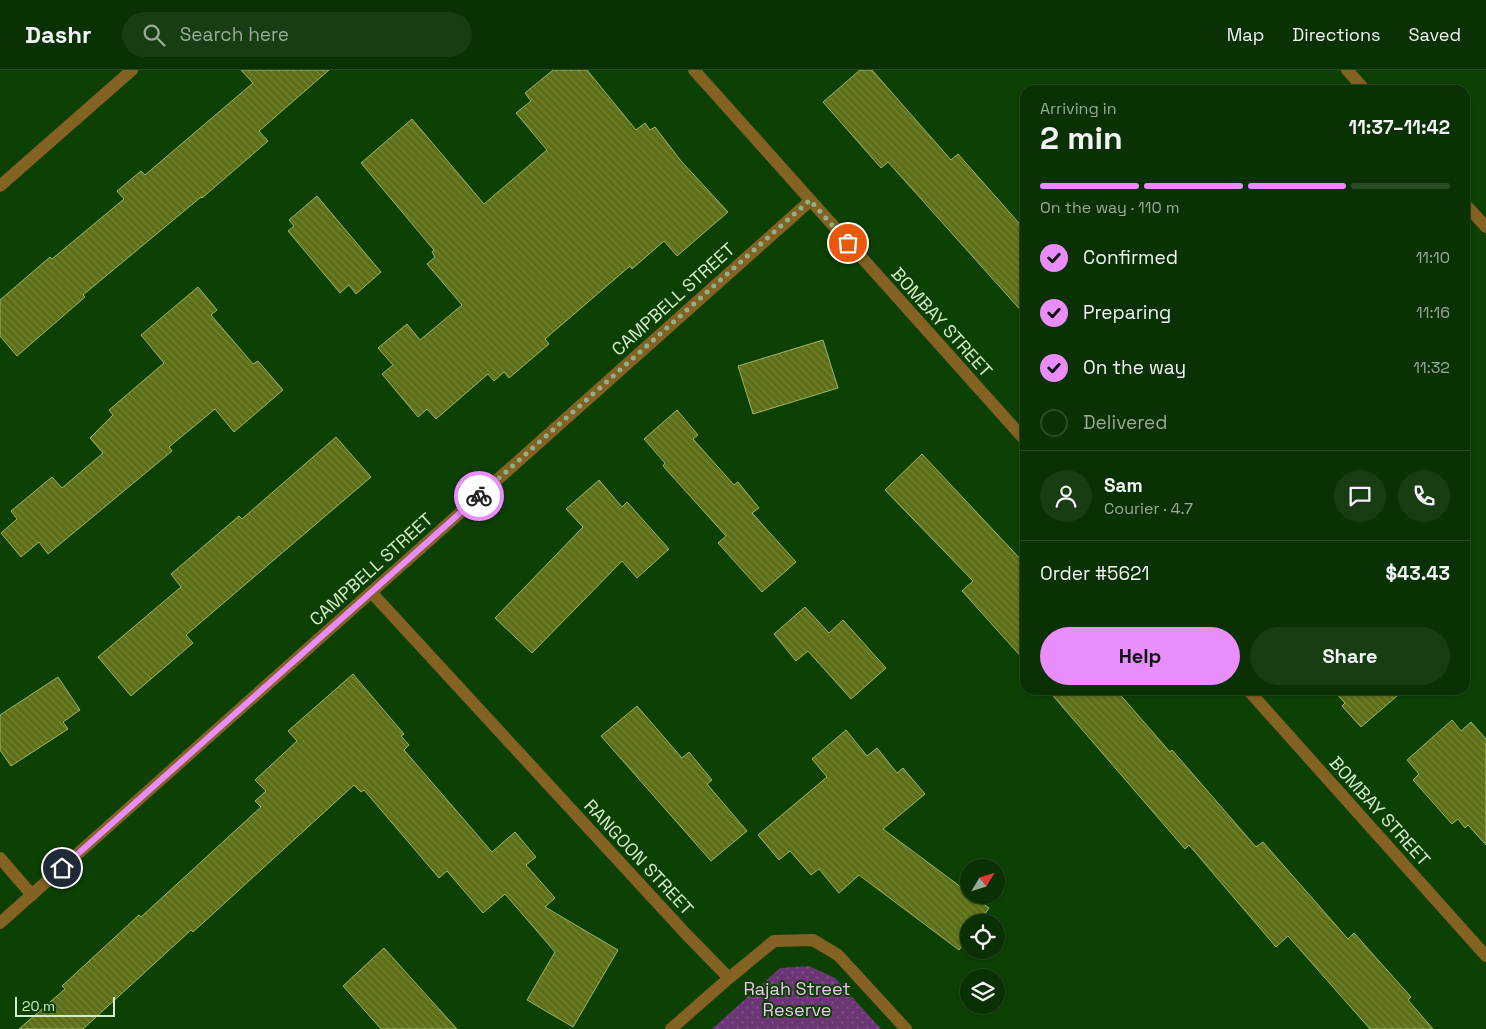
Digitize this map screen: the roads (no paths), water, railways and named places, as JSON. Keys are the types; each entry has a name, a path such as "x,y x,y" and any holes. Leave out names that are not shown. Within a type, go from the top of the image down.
{"street":[{"path":"0,186 132,70"},
{"name":"BOMBAY STREET","path":"694,70 1020,434"},
{"path":"1347,70 1360,85"},
{"name":"CAMPBELL STREET","path":"0,923 810,200"},
{"path":"1470,209 1486,227"},
{"name":"RANGOON STREET","path":"371,592 686,934 729,978"},
{"name":"BOMBAY STREET","path":"1252,695 1486,956"},
{"path":"0,858 32,894"},
{"path":"672,1029 774,941 813,940 838,955 906,1029"}],"park label":[{"name":"Rajah Street Reserve","path":"797,998"}]}
